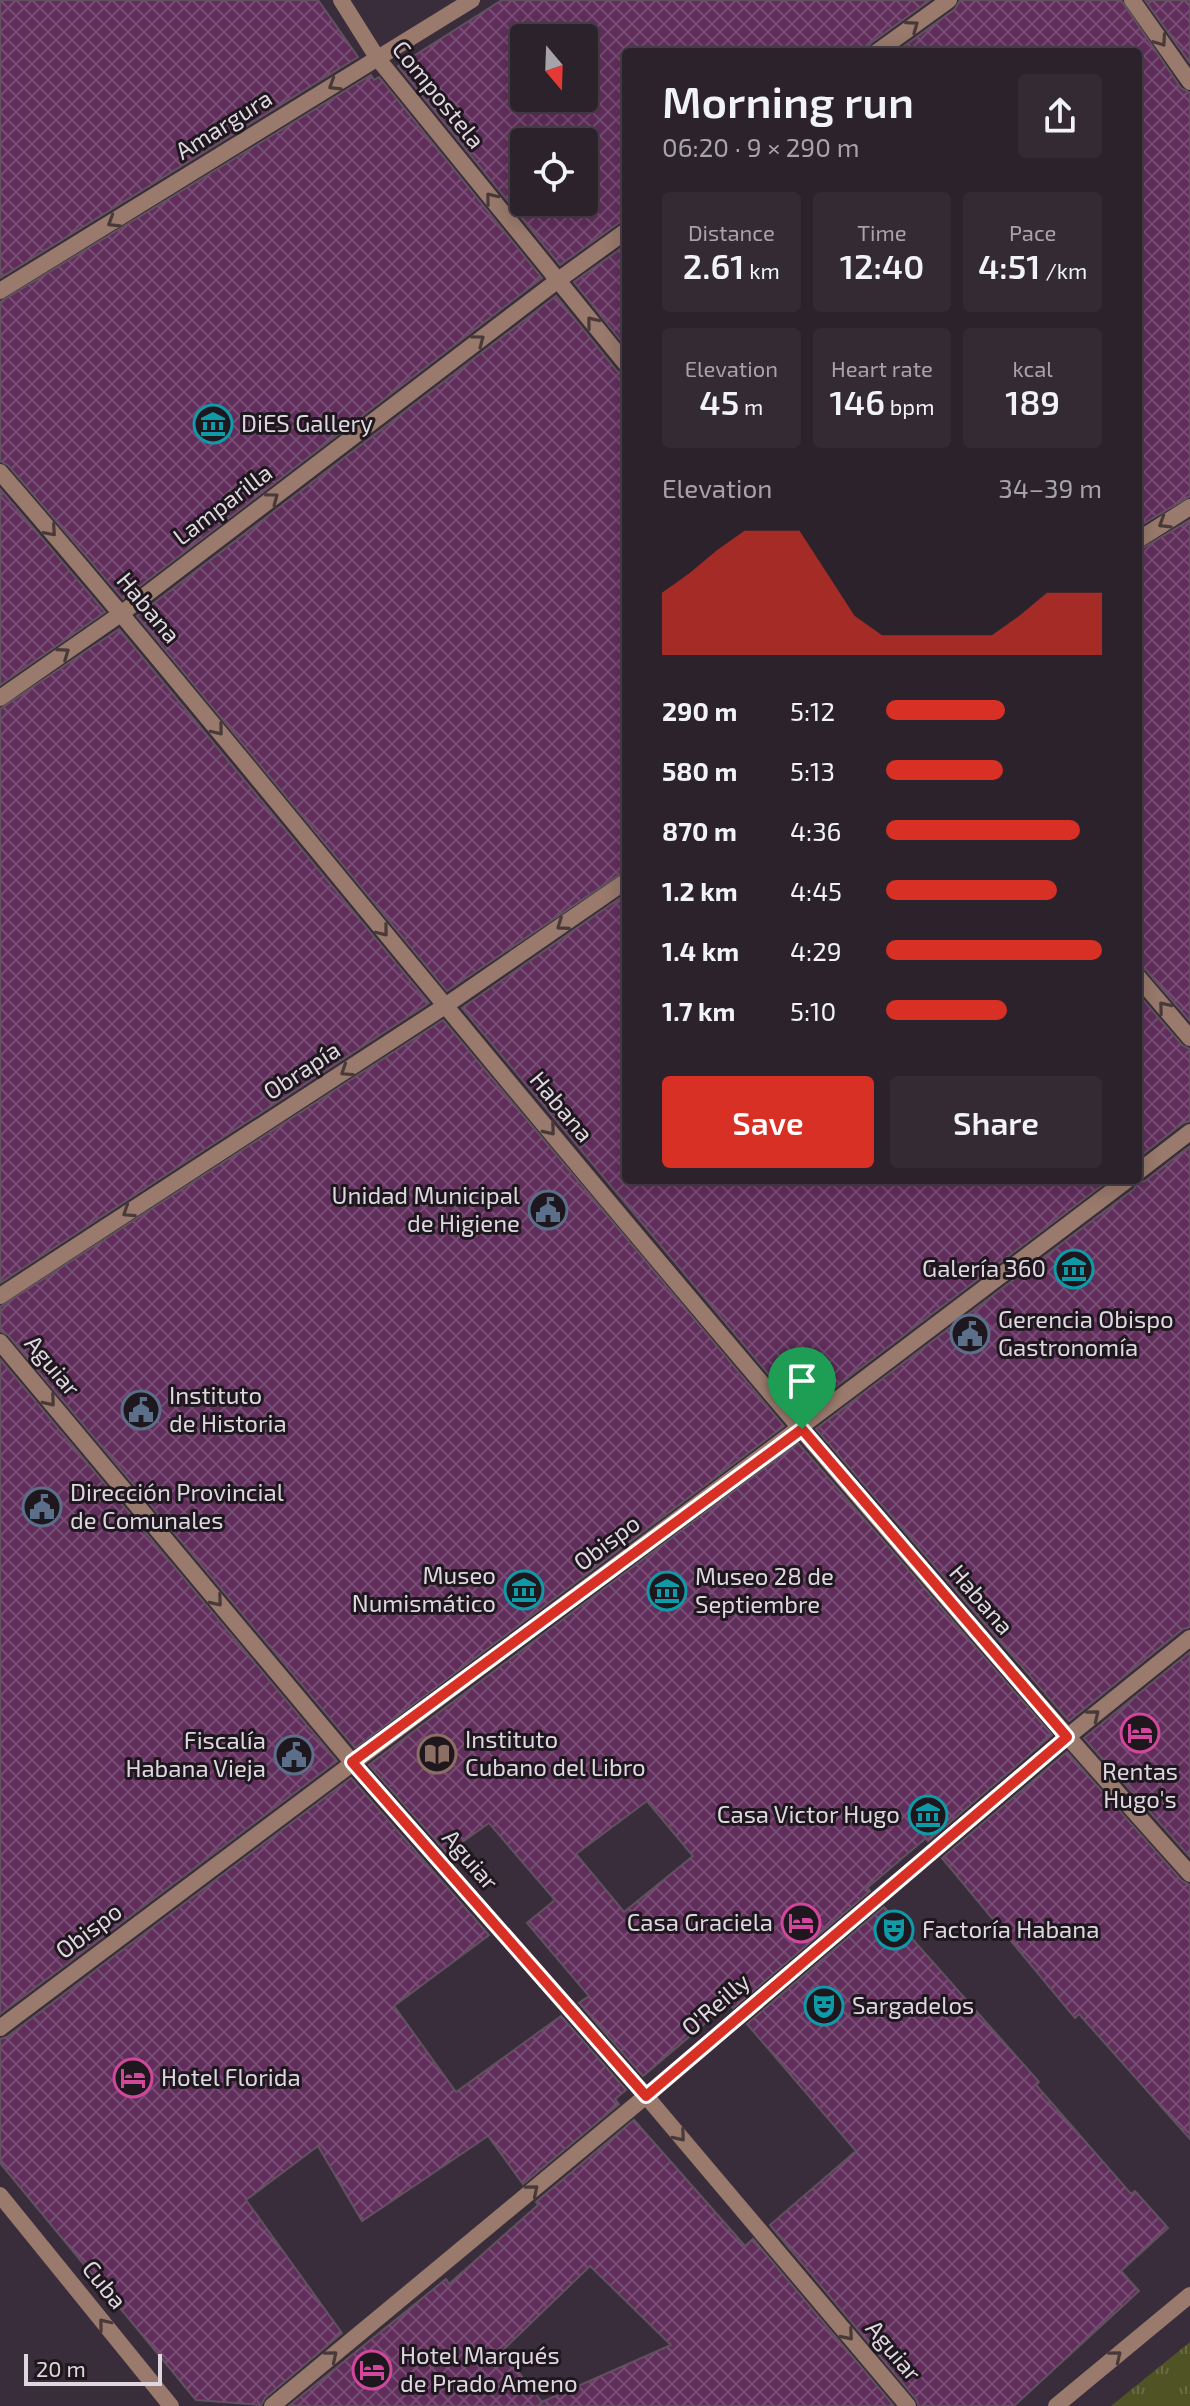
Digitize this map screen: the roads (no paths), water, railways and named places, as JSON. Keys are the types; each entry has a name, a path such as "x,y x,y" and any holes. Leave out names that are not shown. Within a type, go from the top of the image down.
{"street":[{"name":"Compostela","path":"341,0 378,59 622,359"},
{"name":"Amargura","path":"0,291 472,0"},
{"path":"883,48 949,0"},
{"path":"1132,0 1190,82"},
{"name":"Lamparilla","path":"0,698 122,613 622,234"},
{"name":"Habana","path":"0,472 122,613 445,1006 802,1429 1067,1737 1190,1874"},
{"path":"1142,537 1190,507"},
{"name":"Obrapía","path":"0,1296 445,1006 622,884"},
{"path":"1142,982 1190,1038"},
{"path":"1142,1169 1190,1132"},
{"name":"Obispo","path":"0,2028 352,1762 802,1429 1122,1184"},
{"name":"Aguiar","path":"0,1342 352,1762 646,2096 908,2406"},
{"name":"O'Reilly","path":"272,2406 646,2096 1067,1737 1190,1638"},
{"name":"Cuba","path":"0,2195 171,2406"},
{"path":"1056,2406 1190,2295"}],"place":[{"name":"DiES Gallery","path":"213,424"},
{"name":"Unidad Municipal de Higiene","path":"548,1210"},
{"name":"Galería 360","path":"1074,1269"},
{"name":"Gerencia Obispo Gastronomía","path":"970,1334"},
{"name":"Instituto de Historia","path":"141,1410"},
{"name":"Dirección Provincial de Comunales","path":"42,1507"},
{"name":"Museo Numismático","path":"524,1590"},
{"name":"Museo 28 de Septiembre","path":"667,1591"},
{"name":"Rentas Hugo's","path":"1140,1733"},
{"name":"Instituto Cubano del Libro","path":"437,1754"},
{"name":"Fiscalía Habana Vieja","path":"294,1755"},
{"name":"Casa Victor Hugo","path":"928,1815"},
{"name":"Casa Graciela","path":"801,1923"},
{"name":"Factoría Habana","path":"894,1930"},
{"name":"Sargadelos","path":"824,2006"},
{"name":"Hotel Florida","path":"133,2078"},
{"name":"Hotel Marqués de Prado Ameno","path":"372,2370"}]}
